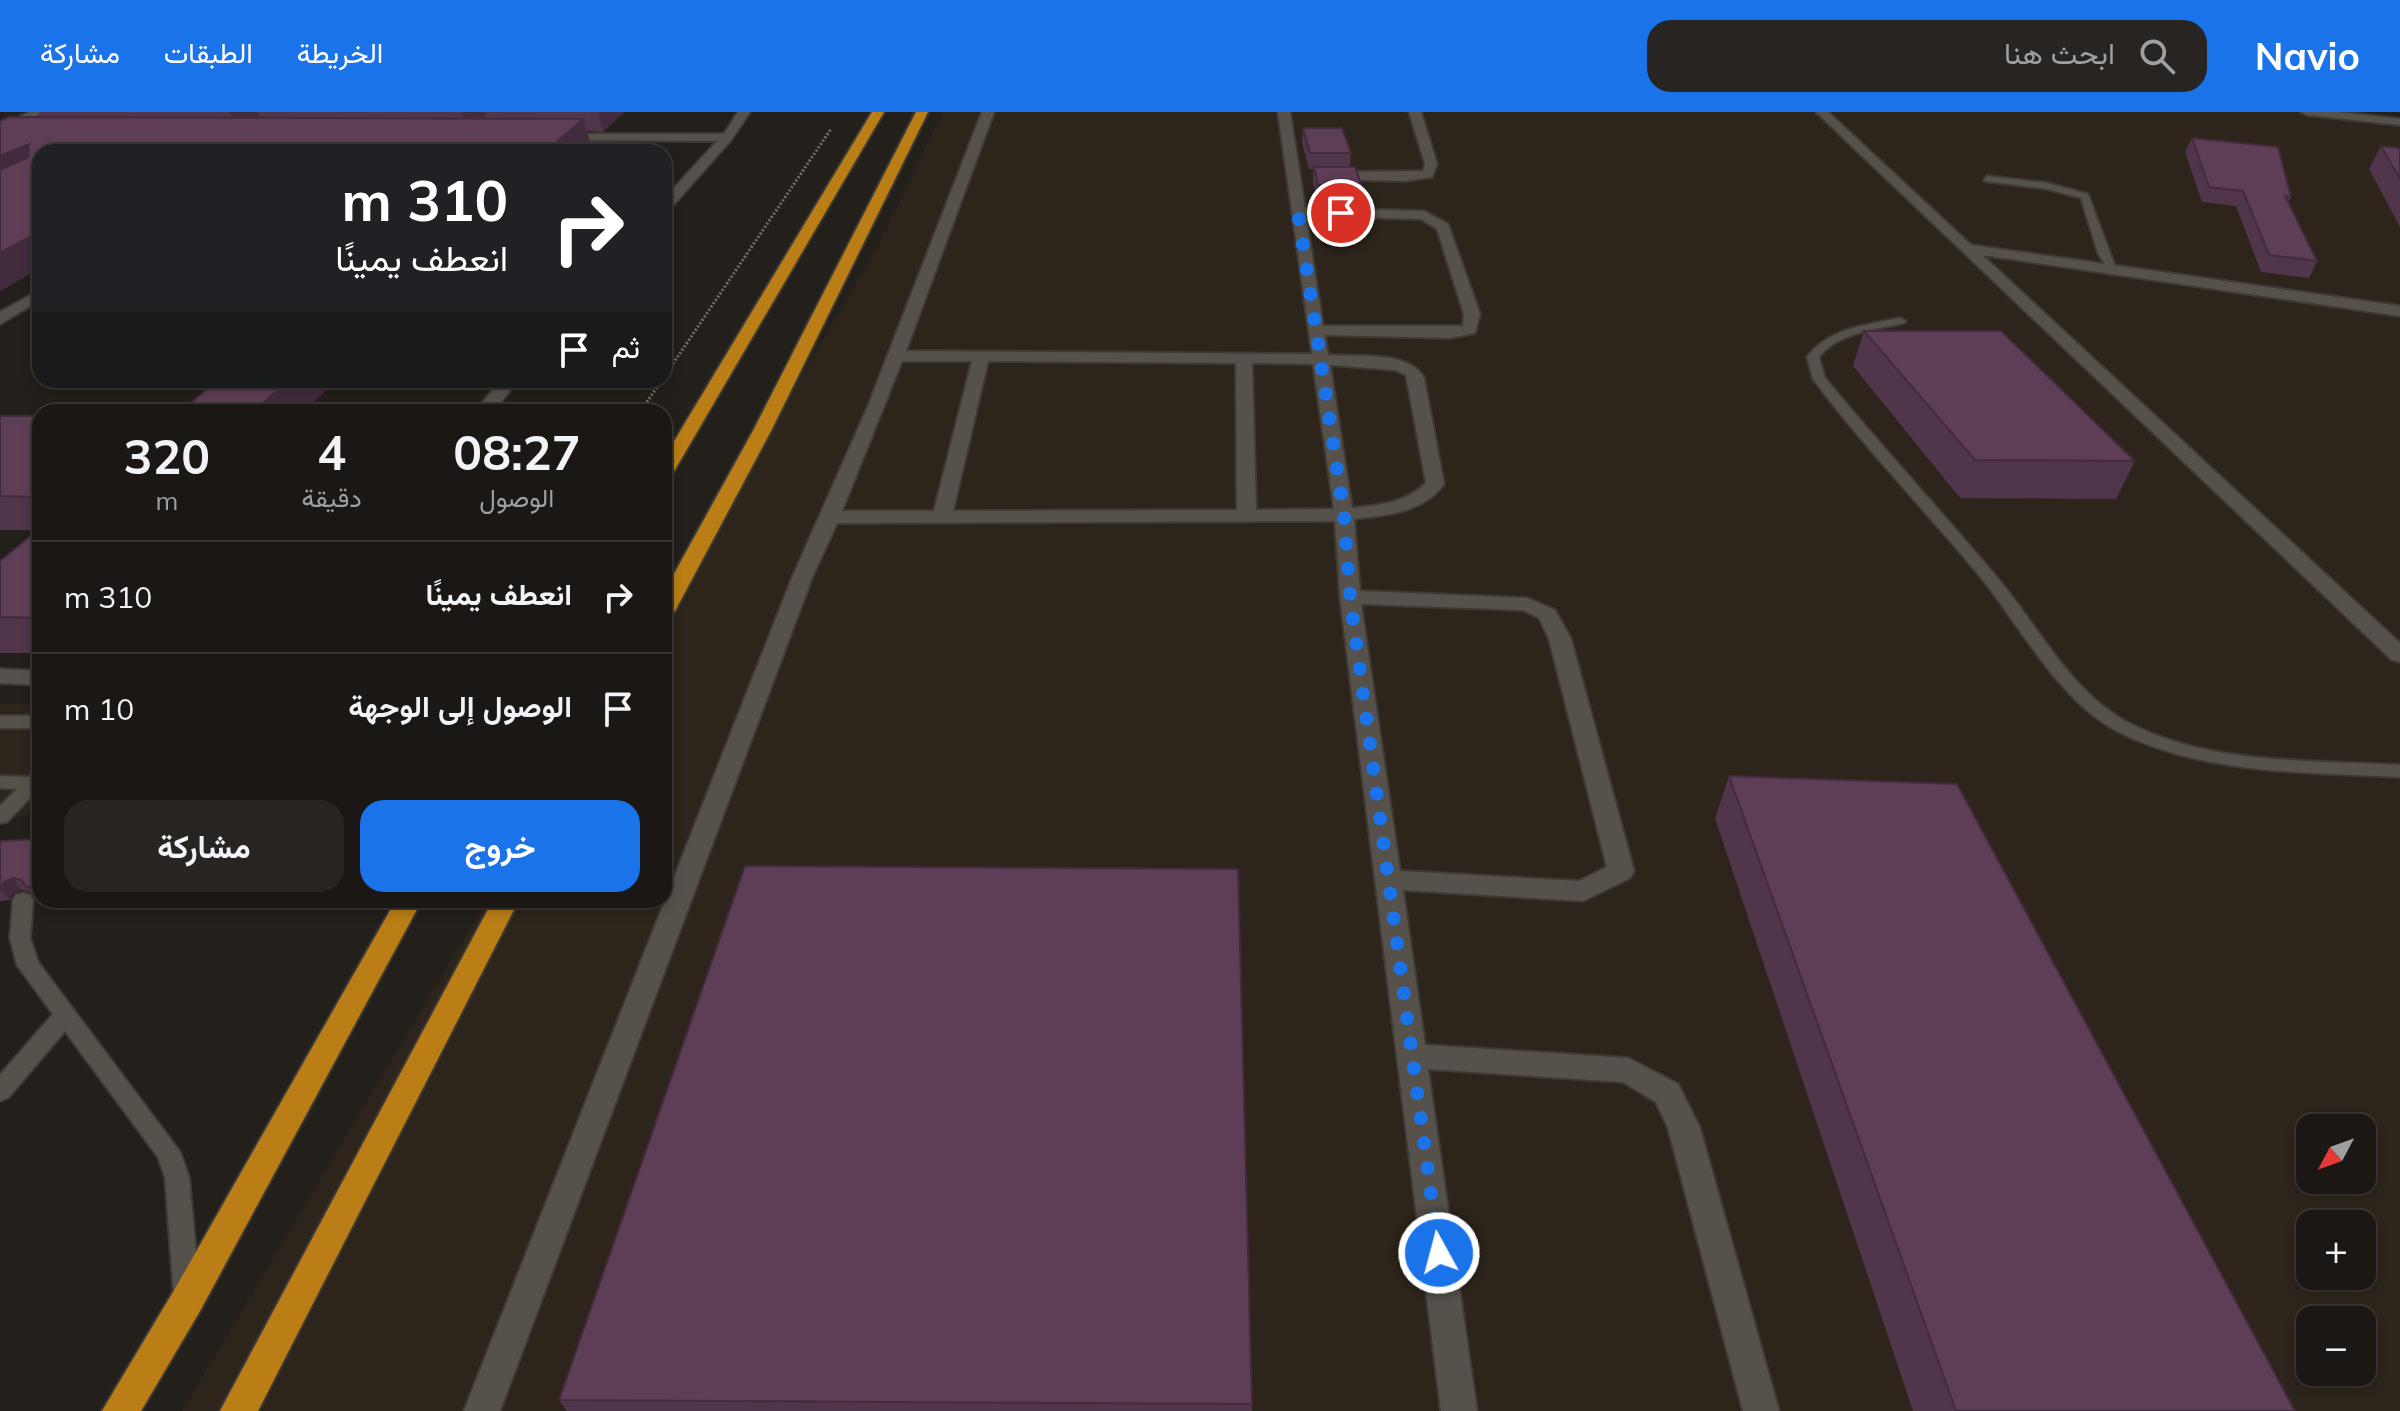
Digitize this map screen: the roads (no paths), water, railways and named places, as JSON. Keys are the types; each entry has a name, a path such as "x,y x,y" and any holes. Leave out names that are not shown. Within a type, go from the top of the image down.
{"highway":[{"path":"672,460 878,112"},
{"path":"672,596 763,429 922,112"},
{"path":"120,1411 188,1299 405,908"},
{"path":"238,1411 502,908"}],"street":[{"path":"0,117 10,112"},
{"path":"0,133 39,112"},
{"path":"672,198 727,138 744,112"},
{"path":"482,1411 802,578 831,517 896,356 988,112"},
{"path":"1284,112 1306,176 1298,212 1344,515 1350,597 1459,1411"},
{"path":"1306,176 1405,177 1428,174 1431,164 1415,112"},
{"path":"1822,112 2400,655"},
{"path":"2307,112 2400,122"},
{"path":"0,133 15,135"},
{"path":"575,144 552,143 727,138"},
{"path":"672,148 716,150"},
{"path":"1298,212 1424,215 1437,221 1443,227 1472,314 1470,330 1450,333 1315,330"},
{"path":"1964,248 2400,311"},
{"path":"0,319 32,299"},
{"path":"831,517 943,514 1344,515 1410,504 1427,494 1435,484 1413,372 1398,365 1319,359 896,356"},
{"path":"943,514 981,358"},
{"path":"1244,359 1247,514"},
{"path":"490,404 504,388"},
{"path":"1350,597 1527,604 1548,614 1564,654 1621,871 1583,891 1388,880"},
{"path":"0,676 32,678"},
{"path":"1412,1056 1628,1070 1667,1093 1684,1128 1761,1411"}],"lane":[{"path":"1987,179 2047,186 2085,196 2103,253 2113,270"},
{"path":"1900,321 1856,331 1820,344 1813,357 1819,379 2005,596 2076,692 2122,728 2175,748 2219,759 2400,771"},
{"path":"0,722 32,722"},
{"path":"0,782 32,780"},
{"path":"0,817 32,785"},
{"path":"23,900 20,938 28,965 168,1152 177,1177 188,1299"},
{"path":"0,1091 65,1015"}]}
